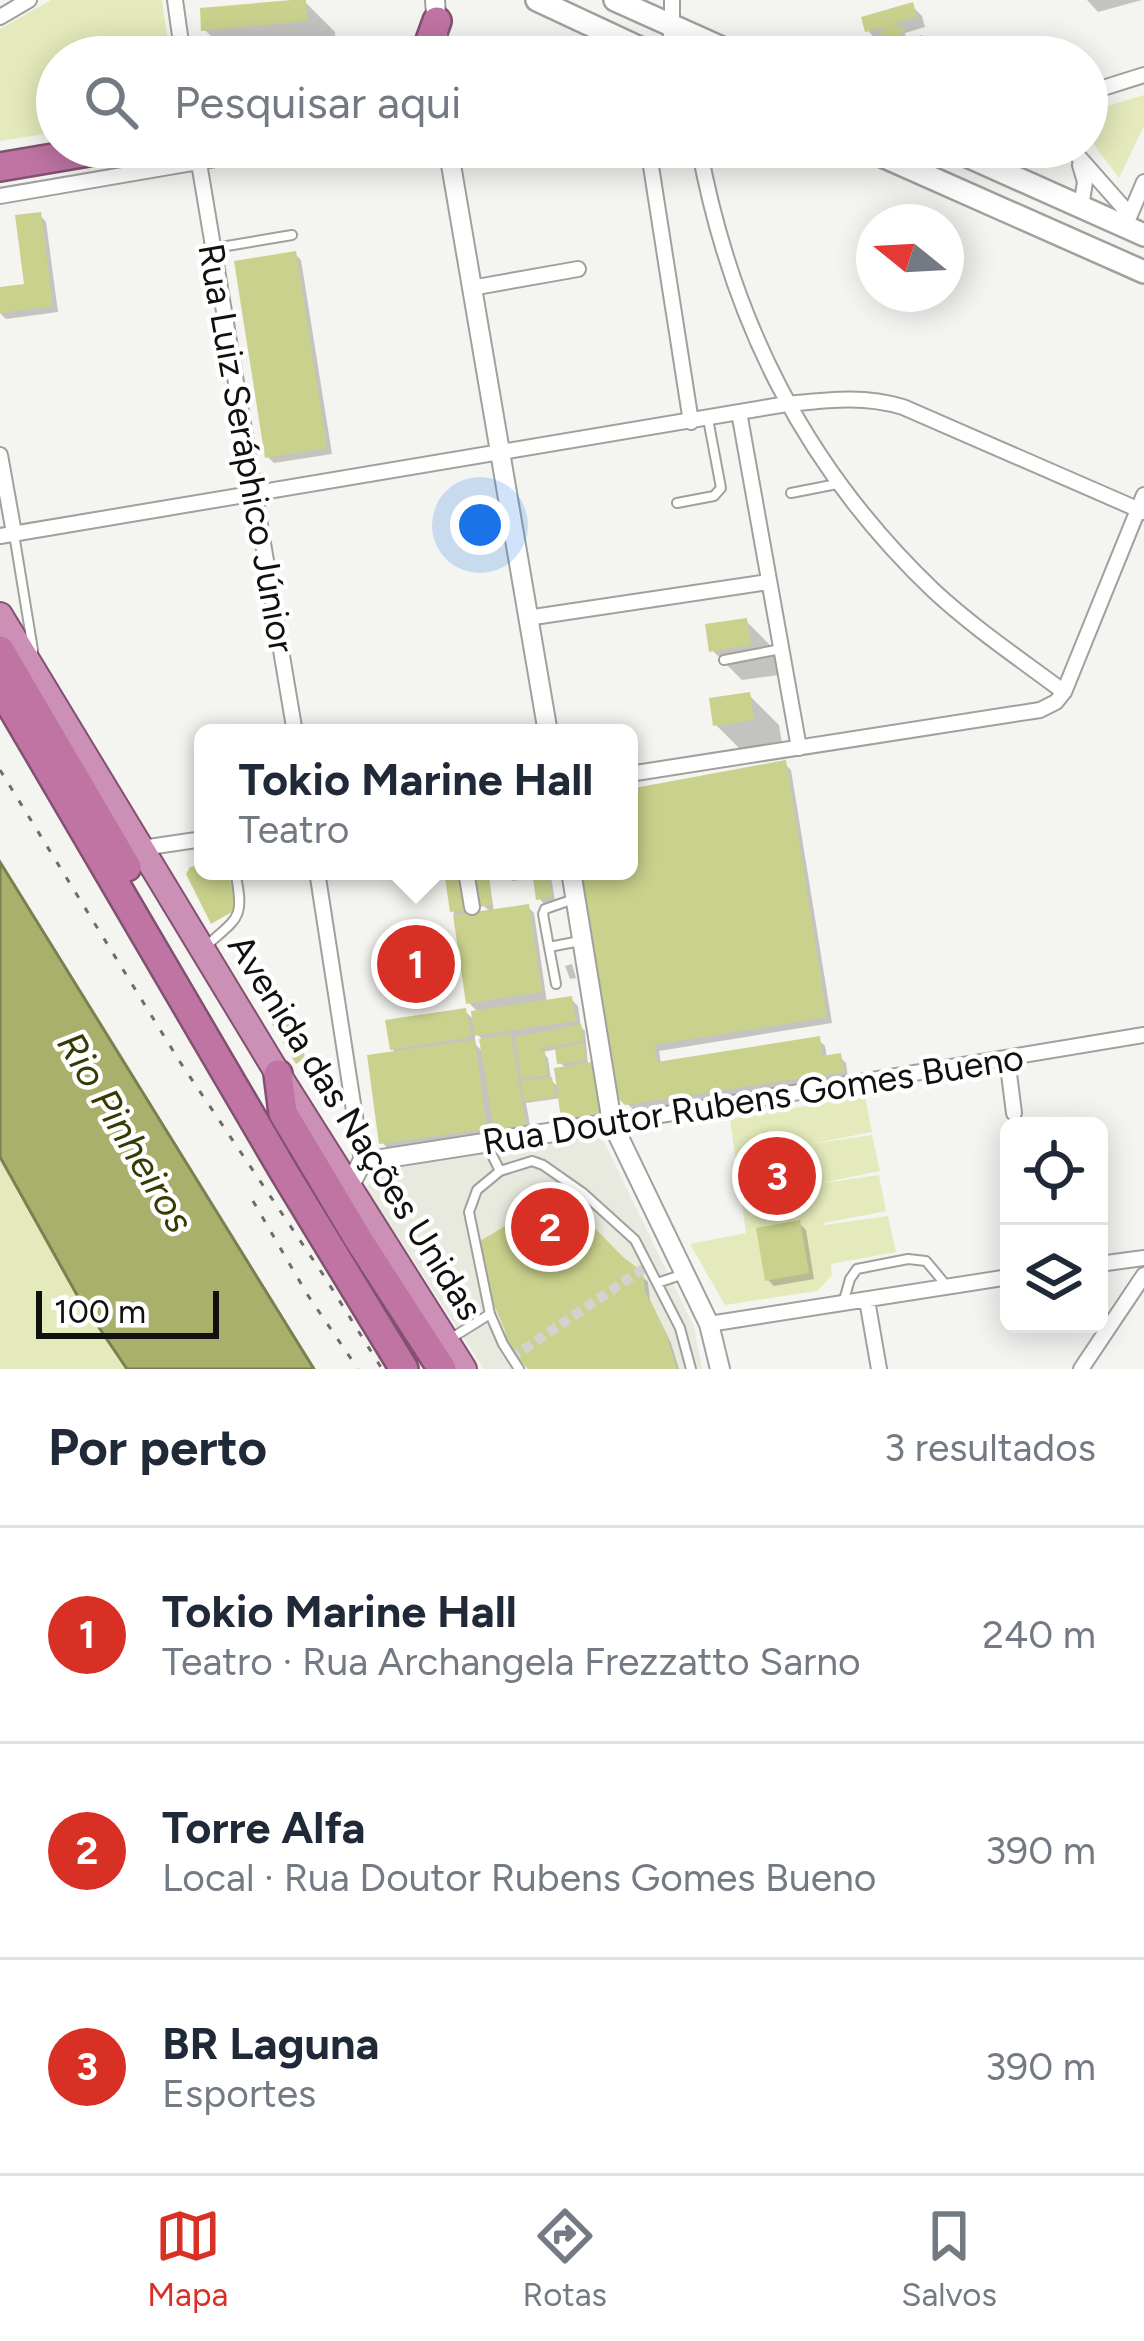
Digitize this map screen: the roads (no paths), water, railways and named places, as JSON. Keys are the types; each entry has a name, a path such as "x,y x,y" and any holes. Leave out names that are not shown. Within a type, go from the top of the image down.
{"highway":[{"path":"0,167 36,161"},
{"name":"Avenida das Nações Unidas","path":"0,615 350,1185 444,1355 464,1369"},
{"path":"0,650 182,961 185,1000"},
{"path":"0,687 404,1369"},
{"path":"278,1074 284,1113 360,1242 444,1355"}],"main road":[{"path":"537,0 617,36"},
{"path":"614,0 695,36"},
{"path":"909,168 1144,272"},
{"path":"994,168 1133,226"}],"street":[{"path":"175,0 180,36"},
{"path":"669,36 672,0"},
{"path":"0,17 24,1"},
{"path":"1108,86 1144,75"},
{"path":"0,196 169,168"},
{"name":"Rua Luiz Seráphico Júnior","path":"200,168 294,724"},
{"path":"451,168 546,724"},
{"path":"651,168 691,422"},
{"path":"705,168 734,284 787,404 838,484 935,591 1064,692"},
{"path":"1079,168 1085,182 1081,207"},
{"path":"1086,168 1133,226"},
{"path":"1133,226 1144,182"},
{"path":"471,288 578,269"},
{"path":"0,455 7,535 787,404 862,398 903,406 1142,506 1056,702 1040,710 638,773"},
{"path":"739,412 799,748"},
{"path":"527,618 768,582"},
{"path":"142,848 194,839"},
{"path":"318,880 362,1162 350,1185"},
{"path":"468,880 472,907"},
{"path":"572,880 612,1123 709,1324 720,1369"},
{"name":"Rua Doutor Rubens Gomes Bueno","path":"362,1162 1144,1035"},
{"path":"1006,1058 1014,1113"},
{"path":"1108,1263 1144,1258"},
{"path":"1082,1369 1144,1275"},
{"path":"709,1324 1000,1277"},
{"path":"867,1300 879,1369"}],"lane":[{"path":"214,248 292,235"},
{"path":"677,503 719,492 708,418"},
{"path":"791,493 838,484"},
{"path":"7,535 37,675"},
{"path":"724,660 781,649"},
{"path":"203,949 238,916 242,904 237,880"},
{"path":"556,984 545,909 575,898"},
{"path":"549,947 581,940"},
{"path":"486,1142 500,1171"},
{"path":"519,1369 490,1313 470,1202 500,1171 532,1161 566,1180 635,1240 680,1328 691,1369"},
{"path":"843,1303 857,1269 894,1261 917,1258 926,1262 946,1286"},
{"path":"657,1283 685,1274"},
{"path":"444,1355 490,1313"}],"water":[{"name":"Rio Pinheiros","path":"0,862 314,1369 127,1369 77,1295 0,1157"}],"tunnel":[{"path":"511,1358 649,1265"}],"railway":[{"path":"0,770 180,1062 382,1369"},
{"path":"253,1201 358,1369"}],"place":[{"name":"Tokio Marine Hall","path":"416,964"},
{"name":"BR Laguna","path":"777,1176"},
{"name":"Torre Alfa","path":"550,1227"}]}
